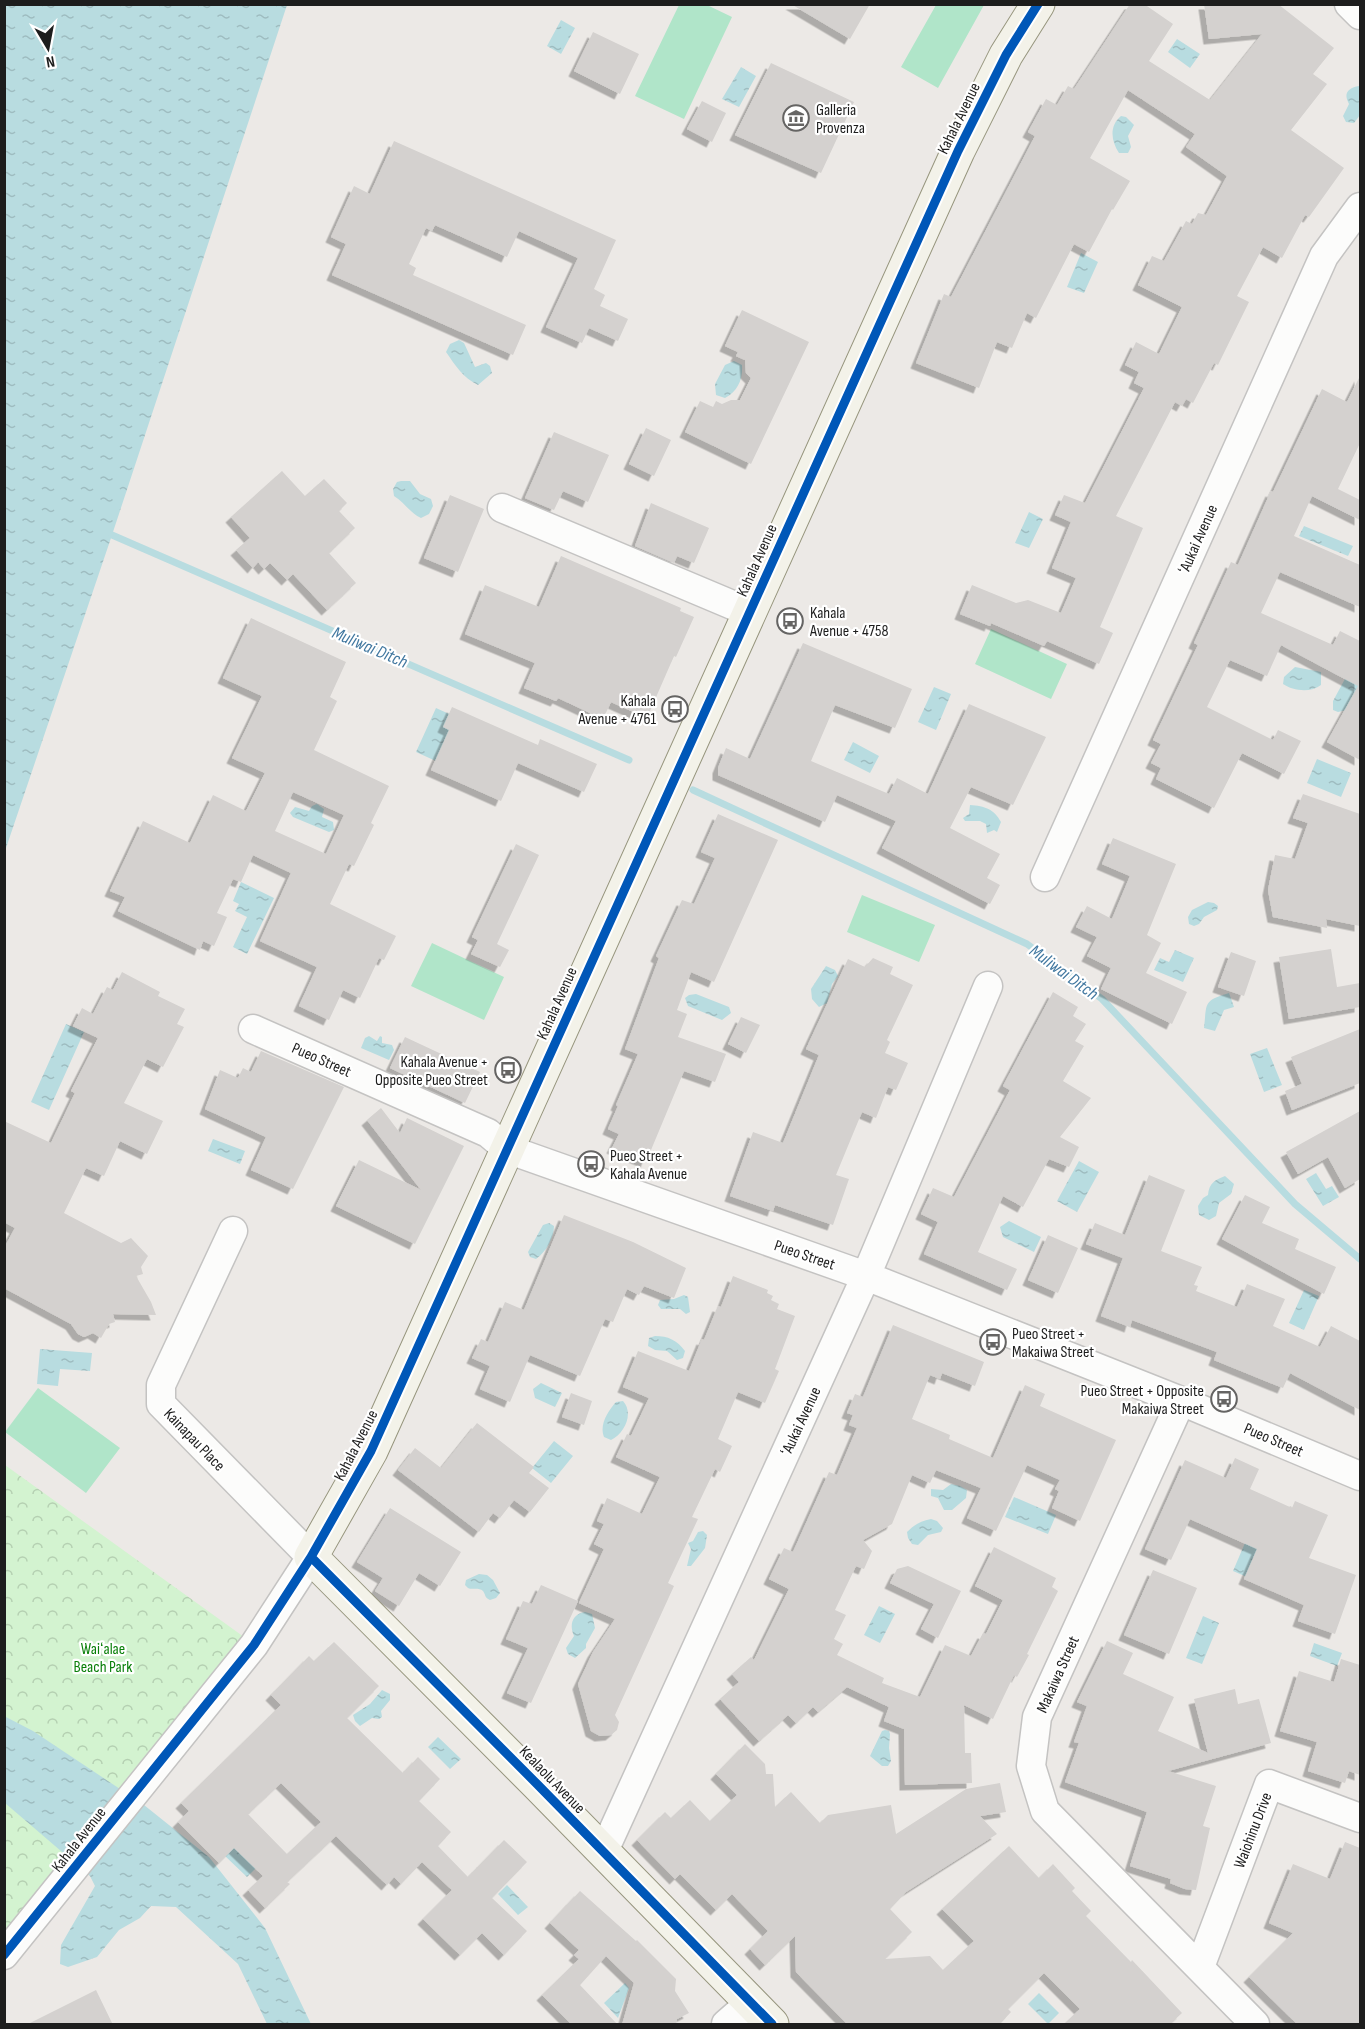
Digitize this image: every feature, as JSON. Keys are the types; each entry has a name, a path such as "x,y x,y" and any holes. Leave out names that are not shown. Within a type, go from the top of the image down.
{"street":[{"name":"Kahala Avenue","path":"4,1955 255,1645 311,1557 371,1451 973,119 1006,55 1038,4"},
{"path":"1349,4 1360,15"},
{"name":"ʻAukai Avenue","path":"1045,877 1324,256 1360,207"},
{"path":"502,508 749,612"},
{"name":"ʻAukai Avenue","path":"603,1853 866,1276 988,986"},
{"name":"Pueo Street","path":"253,1029 488,1133 507,1149 866,1276 1181,1401 1360,1476"},
{"name":"Kainapau Place","path":"233,1231 161,1385 161,1404 311,1557"},
{"name":"Makaiwa Street","path":"1181,1401 1037,1717 1030,1766 1045,1811 1255,2025"},
{"name":"Kealaolu Avenue","path":"311,1557 761,2014"},
{"name":"Waiohinu Drive","path":"1200,1967 1269,1784 1360,1818"},
{"path":"726,2025 761,2014"}],"green space":[{"path":"679,5 707,5 732,17 684,119 635,96"},
{"path":"936,5 984,5 938,88 901,67"},
{"path":"991,629 1067,664 1051,699 975,664"},
{"path":"862,895 935,925 919,962 847,932"},
{"path":"432,943 504,977 484,1020 411,986"},
{"path":"38,1388 120,1448 86,1493 5,1432"},
{"name":"Waiʻalae Beach Park","path":"5,1465 251,1642 139,1765 64,1857 5,1936"}],"water":[{"path":"5,4 287,5 5,851"},
{"path":"561,20 575,28 561,54 547,46"},
{"path":"1177,39 1200,54 1190,68 1168,52"},
{"path":"741,67 756,76 739,107 722,99"},
{"path":"1359,86 1360,115 1354,123 1346,122 1343,116 1349,104 1347,94 1352,88"},
{"path":"1121,116 1126,117 1134,125 1128,136 1131,147 1128,153 1119,153 1112,134 1114,124"},
{"path":"1081,253 1098,262 1084,293 1067,287"},
{"path":"459,340 464,343 475,367 486,363 490,366 492,373 478,385 464,375 446,352 450,344"},
{"path":"734,361 742,365 739,384 725,398 716,395 715,384 725,365"},
{"path":"410,481 420,494 431,499 433,506 429,514 421,518 394,496 393,489 397,482"},
{"path":"1029,512 1043,519 1029,548 1015,543"},
{"path":"1304,526 1353,546 1348,556 1299,536"},
{"path":"1295,667 1321,672 1321,685 1317,688 1302,690 1283,684 1284,677"},
{"path":"1346,677 1358,682 1358,687 1347,710 1338,712 1333,710 1333,701"},
{"path":"934,687 951,694 936,730 918,722"},
{"path":"436,708 458,718 438,762 416,752"},
{"path":"853,742 879,756 870,773 844,760"},
{"path":"1317,759 1351,773 1341,797 1307,783"},
{"path":"317,804 324,809 322,817 333,822 334,830 329,832 293,817 290,813 295,807 309,811"},
{"path":"970,805 985,807 995,814 1001,822 997,832 994,830 987,833 986,824 980,821 965,821 963,818 969,814"},
{"path":"241,882 274,898 247,954 233,947 247,917 235,911 239,904 233,901"},
{"path":"1208,902 1218,906 1217,910 1204,917 1199,924 1194,926 1189,924 1188,917 1192,910"},
{"path":"1175,950 1194,958 1183,982 1154,970 1160,958 1169,962"},
{"path":"826,966 835,970 838,976 832,984 827,1003 819,1007 812,999 811,989"},
{"path":"1229,993 1234,1007 1224,1010 1215,1031 1204,1028 1206,1008 1210,1001"},
{"path":"696,994 729,1007 731,1013 722,1020 688,1006 685,998"},
{"path":"66,1024 84,1032 49,1110 31,1102"},
{"path":"369,1036 377,1041 380,1036 382,1043 392,1045 394,1050 389,1060 361,1048 365,1038"},
{"path":"1267,1048 1282,1085 1264,1092 1250,1054"},
{"path":"213,1139 245,1151 240,1164 208,1151"},
{"path":"1079,1161 1099,1172 1077,1212 1057,1201"},
{"path":"1316,1173 1326,1189 1332,1186 1339,1197 1323,1206 1306,1179"},
{"path":"1225,1176 1234,1184 1231,1194 1219,1203 1216,1216 1209,1220 1199,1215 1198,1206 1208,1195 1211,1185"},
{"path":"1009,1221 1041,1237 1034,1252 1003,1237 1000,1227"},
{"path":"549,1223 554,1226 549,1244 536,1259 530,1257 528,1252 543,1225"},
{"path":"1304,1290 1319,1296 1304,1330 1289,1323"},
{"path":"684,1295 688,1297 690,1312 686,1314 680,1309 661,1309 658,1305 660,1300 674,1299"},
{"path":"655,1336 668,1338 679,1344 685,1351 683,1358 677,1360 667,1351 655,1350 648,1346 649,1338"},
{"path":"40,1349 92,1353 90,1371 60,1369 58,1386 37,1384"},
{"path":"541,1383 562,1393 555,1407 535,1398 533,1389"},
{"path":"623,1401 628,1417 624,1428 611,1440 604,1437 603,1423 616,1402"},
{"path":"554,1441 573,1456 551,1483 532,1468"},
{"path":"951,1484 967,1490 966,1498 952,1510 944,1510 938,1498 931,1496 931,1489 943,1490"},
{"path":"1014,1497 1056,1515 1048,1534 1005,1517"},
{"path":"931,1519 937,1521 943,1528 941,1532 928,1535 918,1545 912,1544 907,1532 912,1527"},
{"path":"703,1531 707,1535 705,1548 691,1566 687,1566 691,1549 688,1543 693,1541 698,1532"},
{"path":"1245,1543 1259,1549 1247,1577 1233,1571"},
{"path":"479,1574 487,1575 493,1580 500,1593 496,1598 490,1600 481,1590 470,1589 465,1585 466,1580"},
{"path":"879,1606 895,1614 880,1643 864,1635"},
{"path":"585,1612 592,1614 595,1628 586,1648 575,1658 568,1654 566,1648 574,1636 572,1628 574,1618"},
{"path":"1203,1616 1219,1623 1202,1664 1186,1658"},
{"path":"1314,1643 1342,1653 1337,1666 1310,1656"},
{"path":"382,1690 390,1694 390,1700 381,1711 382,1717 372,1718 360,1726 353,1715 370,1704"},
{"path":"4,1716 33,1731 144,1805 209,1857 265,1928 311,2024 267,2024 238,1964 176,1907 151,1906 140,1918 119,1930 97,1957 68,1967 60,1964 61,1945 95,1886 90,1876 5,1803"},
{"path":"885,1730 890,1734 891,1761 888,1766 882,1766 870,1756 882,1731"},
{"path":"438,1737 461,1759 450,1769 428,1747"},
{"path":"237,1844 259,1865 247,1877 225,1856"},
{"path":"507,1885 528,1907 518,1915 498,1894"},
{"path":"625,1983 629,1988 618,2018 604,2003"},
{"path":"1039,1993 1059,2013 1048,2024 1028,2004"}],"building":[{"path":"791,4 870,4 850,39"},
{"path":"1130,4 1144,4 1173,24 1149,61 1210,100 1262,34 1209,39 1204,4 1278,4 1334,48 1313,74 1327,84 1291,130 1344,168 1309,217 1305,215 1282,258 1263,247 1237,296 1249,302 1218,365 1214,363 1193,403 1186,399 1182,406 1175,402 1116,516 1143,528 1100,627 1113,633 1099,664 1047,641 1044,646 991,623 990,626 960,614 972,585 1016,603 1028,600 1061,613 1076,578 1052,568 1071,522 1055,515 1064,495 1085,503 1144,388 1134,383 1139,372 1125,365 1136,342 1159,354 1182,307 1138,285 1152,256 1164,261 1186,221 1192,224 1198,213 1206,215 1227,176 1186,147 1195,134 1128,90 1090,158 1130,181 1089,252 1074,244 1036,318 1027,313 1012,348 997,342 979,388 916,363 944,294 951,297 1035,136 1028,132 1046,99 1057,105 1068,86 1074,89"},
{"path":"593,32 639,54 620,94 574,71"},
{"name":"Galleria Provenza","path":"771,63 854,102 821,173 735,135"},
{"path":"702,101 726,113 712,142 687,129"},
{"path":"394,141 616,240 594,289 605,295 600,306 628,319 618,341 589,328 582,343 546,327 578,258 519,231 507,257 435,225 432,231 426,228 409,264 416,268 413,275 526,325 513,355 332,275 346,244 331,237 354,186 370,194"},
{"path":"742,310 809,342 751,464 685,432 700,401 713,407 716,401 722,404 731,400 740,400 751,378 746,373 745,360 736,356 738,352 725,346"},
{"path":"1360,376 1360,443 1338,489 1360,500 1360,520 1312,496 1294,536 1360,565 1360,607 1280,572 1261,613 1333,645 1340,631 1360,641 1360,760 1327,742 1358,686 1281,645 1267,676 1230,660 1207,707 1273,740 1278,730 1301,741 1284,774 1242,753 1214,808 1156,779 1161,768 1151,763 1161,744 1153,740 1198,645 1194,643 1231,562 1238,565 1271,491 1273,492 1322,389 1347,402"},
{"path":"646,428 671,440 654,476 629,464"},
{"path":"554,432 609,455 588,502 563,491 554,510 525,498"},
{"path":"282,471 305,496 324,479 347,503 339,511 355,528 329,553 356,583 327,610 293,574 287,580 270,563 264,569 258,562 253,568 236,550 250,538 231,517"},
{"path":"450,495 484,509 458,572 424,558"},
{"path":"651,503 709,528 694,563 677,556 674,563 635,546"},
{"path":"561,556 681,608 680,611 694,617 647,718 611,702 603,719 558,698 556,701 524,688 535,663 465,634 485,585 539,607"},
{"path":"251,618 346,662 330,697 337,701 314,750 389,786 371,823 374,825 354,866 349,864 330,904 396,936 384,960 379,958 360,998 343,990 329,1020 299,1006 317,967 260,941 291,873 253,855 241,882 233,879 217,913 227,917 214,946 203,941 200,950 118,911 125,897 110,891 143,821 190,843 213,795 246,811 265,773 232,758 262,696 223,678","holes":["293,792 344,815 326,854 275,831"]},
{"path":"803,643 912,689 895,728 835,705 811,761 889,794 897,778 928,794 969,704 1046,737 1013,805 971,787 950,828 1000,854 987,878 1000,885 990,904 882,848 896,821 837,795 825,822 718,775 718,768 726,748 750,759"},
{"path":"452,707 538,745 540,739 597,764 584,792 518,763 501,801 431,770 449,730 443,727"},
{"path":"1303,794 1360,814 1360,926 1326,919 1327,928 1273,917 1268,890 1275,855 1295,859 1308,823 1293,818"},
{"path":"718,814 778,840 714,982 691,972 677,1010 687,1014 678,1037 726,1054 715,1082 684,1071 646,1162 612,1148 619,1134 608,1129 638,1054 625,1049 659,958 656,956 682,900 694,904 715,858 701,852"},
{"path":"1113,838 1176,864 1147,935 1161,943 1146,973 1187,992 1172,1024 1101,989 1111,968 1087,956 1097,937 1076,927 1087,906 1112,919 1130,876 1102,864"},
{"path":"516,844 539,855 497,944 509,950 500,967 471,954 478,940 472,937"},
{"path":"1331,949 1337,987 1360,983 1360,1007 1289,1019 1279,957"},
{"path":"1231,952 1256,961 1244,996 1218,987"},
{"path":"873,958 893,967 890,974 913,985 887,1040 890,1042 885,1053 908,1063 896,1090 888,1087 876,1118 862,1112 836,1175 849,1179 833,1225 775,1205 773,1211 730,1196 753,1132 783,1143 819,1055 806,1049 848,959 865,967"},
{"path":"122,972 160,992 158,996 185,1009 177,1024 184,1027 163,1067 147,1059 124,1103 163,1121 147,1154 120,1141 104,1176 86,1168 64,1213 121,1243 131,1238 148,1256 141,1267 143,1274 136,1276 156,1315 113,1314 115,1322 109,1324 101,1338 93,1333 84,1337 78,1334 71,1324 4,1288 4,1248 15,1228 4,1222 4,1121 51,1143 75,1093 71,1091 98,1038 73,1026 82,1008 93,1014 107,987 113,990"},
{"path":"1053,992 1078,1007 1073,1016 1086,1024 1075,1041 1084,1046 1063,1081 1091,1098 1060,1137 1079,1147 1069,1167 1049,1159 1023,1207 1003,1196 978,1252 1017,1269 1007,1290 924,1254 938,1222 921,1214 933,1188 954,1197 1010,1090 1003,1086"},
{"path":"741,1017 760,1025 746,1053 728,1044"},
{"path":"1360,1029 1360,1083 1292,1110 1285,1091 1302,1084 1291,1057"},
{"path":"405,1037 480,1072 465,1103 390,1068"},
{"path":"261,1051 344,1087 293,1189 251,1170 266,1137 205,1109 220,1070 238,1078 243,1068 251,1072"},
{"path":"381,1108 400,1133 407,1118 464,1146 415,1244 336,1206 359,1160 421,1190 367,1120"},
{"path":"1360,1111 1360,1179 1345,1188 1328,1157 1298,1174 1286,1152"},
{"path":"1149,1175 1185,1190 1161,1251 1202,1267 1194,1285 1198,1286 1196,1291 1237,1307 1247,1284 1285,1299 1273,1326 1320,1347 1331,1326 1360,1341 1360,1410 1290,1373 1283,1388 1214,1360 1217,1352 1132,1320 1130,1327 1101,1316 1123,1258 1086,1244 1095,1223 1125,1235"},
{"path":"1245,1195 1270,1207 1262,1223 1299,1239 1295,1249 1336,1267 1324,1294 1222,1239"},
{"path":"564,1215 633,1242 686,1268 674,1298 644,1286 639,1295 627,1289 613,1322 605,1319 580,1376 530,1355 510,1402 480,1389 490,1366 472,1358 481,1339 488,1342 505,1302 524,1310"},
{"path":"1048,1235 1078,1248 1058,1293 1028,1280"},
{"path":"733,1276 768,1290 767,1293 773,1296 771,1300 779,1304 777,1309 795,1316 775,1369 779,1371 765,1403 738,1392 718,1439 732,1446 720,1472 715,1469 692,1517 698,1519 668,1583 674,1586 615,1715 619,1722 617,1730 611,1735 600,1736 591,1731 578,1684 593,1652 615,1619 579,1603 604,1549 594,1544 604,1524 597,1521 607,1498 642,1514 660,1477 616,1457 627,1434 631,1436 649,1398 623,1387 638,1351 689,1371 718,1306 721,1307"},
{"path":"893,1325 984,1362 975,1386 942,1373 940,1379 930,1375 912,1419 950,1435 949,1439 993,1458 1025,1385 1045,1394 1040,1406 1116,1440 1080,1521 1052,1508 1059,1491 1055,1489 1060,1480 1027,1465 996,1531 967,1518 981,1488 936,1470 930,1483 912,1475 892,1524 863,1540 872,1551 864,1569 856,1566 835,1610 846,1615 834,1639 843,1644 837,1655 884,1678 882,1683 920,1697 945,1645 971,1656 983,1633 986,1634 1003,1600 975,1586 994,1547 1056,1578 1052,1587 1058,1591 1027,1654 1029,1655 1017,1677 1014,1675 993,1719 964,1705 965,1753 971,1753 972,1783 905,1785 904,1729 884,1721 889,1707 847,1687 818,1712 813,1707 796,1723 788,1715 759,1741 720,1699 739,1682 732,1674 751,1657 754,1660 789,1589 769,1579 784,1548 793,1552 829,1472 837,1475 857,1428 849,1425 853,1415 847,1413 855,1394 863,1397"},
{"path":"571,1393 592,1401 584,1425 562,1417"},
{"path":"477,1423 534,1467 529,1473 549,1488 530,1512 514,1500 500,1518 493,1513 479,1532 398,1470 415,1448 441,1468"},
{"path":"1235,1458 1259,1469 1250,1489 1292,1508 1295,1501 1328,1515 1309,1558 1356,1575 1335,1634 1298,1621 1304,1605 1244,1579 1257,1549 1190,1519 1171,1560 1145,1549 1185,1460 1226,1478"},
{"path":"390,1508 461,1552 440,1586 419,1573 399,1606 375,1591 383,1578 357,1562"},
{"path":"908,1566 961,1591 938,1638 921,1629 934,1604 890,1583 897,1569"},
{"path":"1153,1570 1197,1588 1169,1654 1124,1635"},
{"path":"541,1585 578,1601 531,1703 507,1693 528,1648 506,1639 523,1601 532,1604"},
{"path":"1107,1641 1133,1653 1123,1674 1174,1697 1158,1731 1208,1753 1194,1699 1235,1689 1238,1704 1259,1699 1271,1743 1168,1771 1216,1786 1203,1826 1210,1828 1196,1890 1185,1889 1170,1883 1171,1879 1130,1866 1147,1812 1065,1782 1079,1743 1074,1742 1087,1706 1077,1702"},
{"path":"334,1642 379,1686 347,1718 403,1773 418,1757 440,1779 419,1801 451,1832 438,1846 468,1877 504,1840 527,1862 492,1898 527,1931 504,1955 482,1933 460,1955 423,1919 452,1890 422,1862 401,1884 394,1877 387,1885 336,1836 287,1882 290,1884 265,1908 248,1890 263,1876 234,1848 219,1863 178,1822 189,1811 181,1803 281,1705 271,1695 309,1656 314,1661","holes":["281,1783 321,1822 287,1854 248,1814"]},
{"path":"1341,1659 1360,1665 1360,1775 1349,1771 1345,1783 1308,1771 1317,1742 1280,1731 1299,1671 1334,1682"},
{"path":"745,1744 765,1764 766,1774 773,1774 775,1807 791,1792 820,1823 828,1815 891,1805 896,1834 966,1789 1000,1783 1006,1812 980,1816 997,1834 906,1892 890,1909 912,1932 885,1959 930,1956 943,1970 974,1941 942,1909 1009,1846 1039,1878 1053,1864 1075,1888 1072,1891 1091,1911 1086,1916 1182,2013 1169,2025 1063,2025 1080,2009 1044,1973 1008,2009 1011,2012 999,2025 848,2025 796,1972 795,1936 765,1965 750,1949 768,1931 732,1894 716,1910 680,1874 675,1879 637,1840 665,1812 671,1818 690,1800 710,1821 737,1795 716,1774"},
{"path":"1345,1842 1360,1848 1360,2025 1298,2025 1249,1977 1293,1933 1269,1923 1293,1864 1330,1879"},
{"path":"580,1891 637,1940 676,1979 675,1991 689,2013 677,2019 676,2025 622,2025 634,1983 606,1956 580,1985 618,2025 572,2025 542,1995 579,1959 574,1955 579,1950 550,1923"},
{"path":"96,1990 113,2025 26,2025"}],"waterway":[{"name":"Muliwai Ditch","path":"112,535 629,760"},
{"name":"Muliwai Ditch","path":"693,790 1027,944 1102,999 1295,1204 1360,1259"}],"cycle path":[{"path":"4,1955 254,1645 311,1557 371,1451 958,151 1006,55 1038,4"},
{"path":"311,1557 772,2024"}],"place":[{"name":"Galleria Provenza","path":"796,118"},
{"name":"Kahala Avenue + 4758","path":"790,621"},
{"name":"Kahala Avenue + 4761","path":"675,709"},
{"name":"Kahala Avenue + Opposite Pueo Street","path":"508,1070"},
{"name":"Pueo Street + Kahala Avenue","path":"591,1164"},
{"name":"Pueo Street + Makaiwa Street","path":"993,1342"},
{"name":"Pueo Street + Opposite Makaiwa Street","path":"1224,1399"}]}
